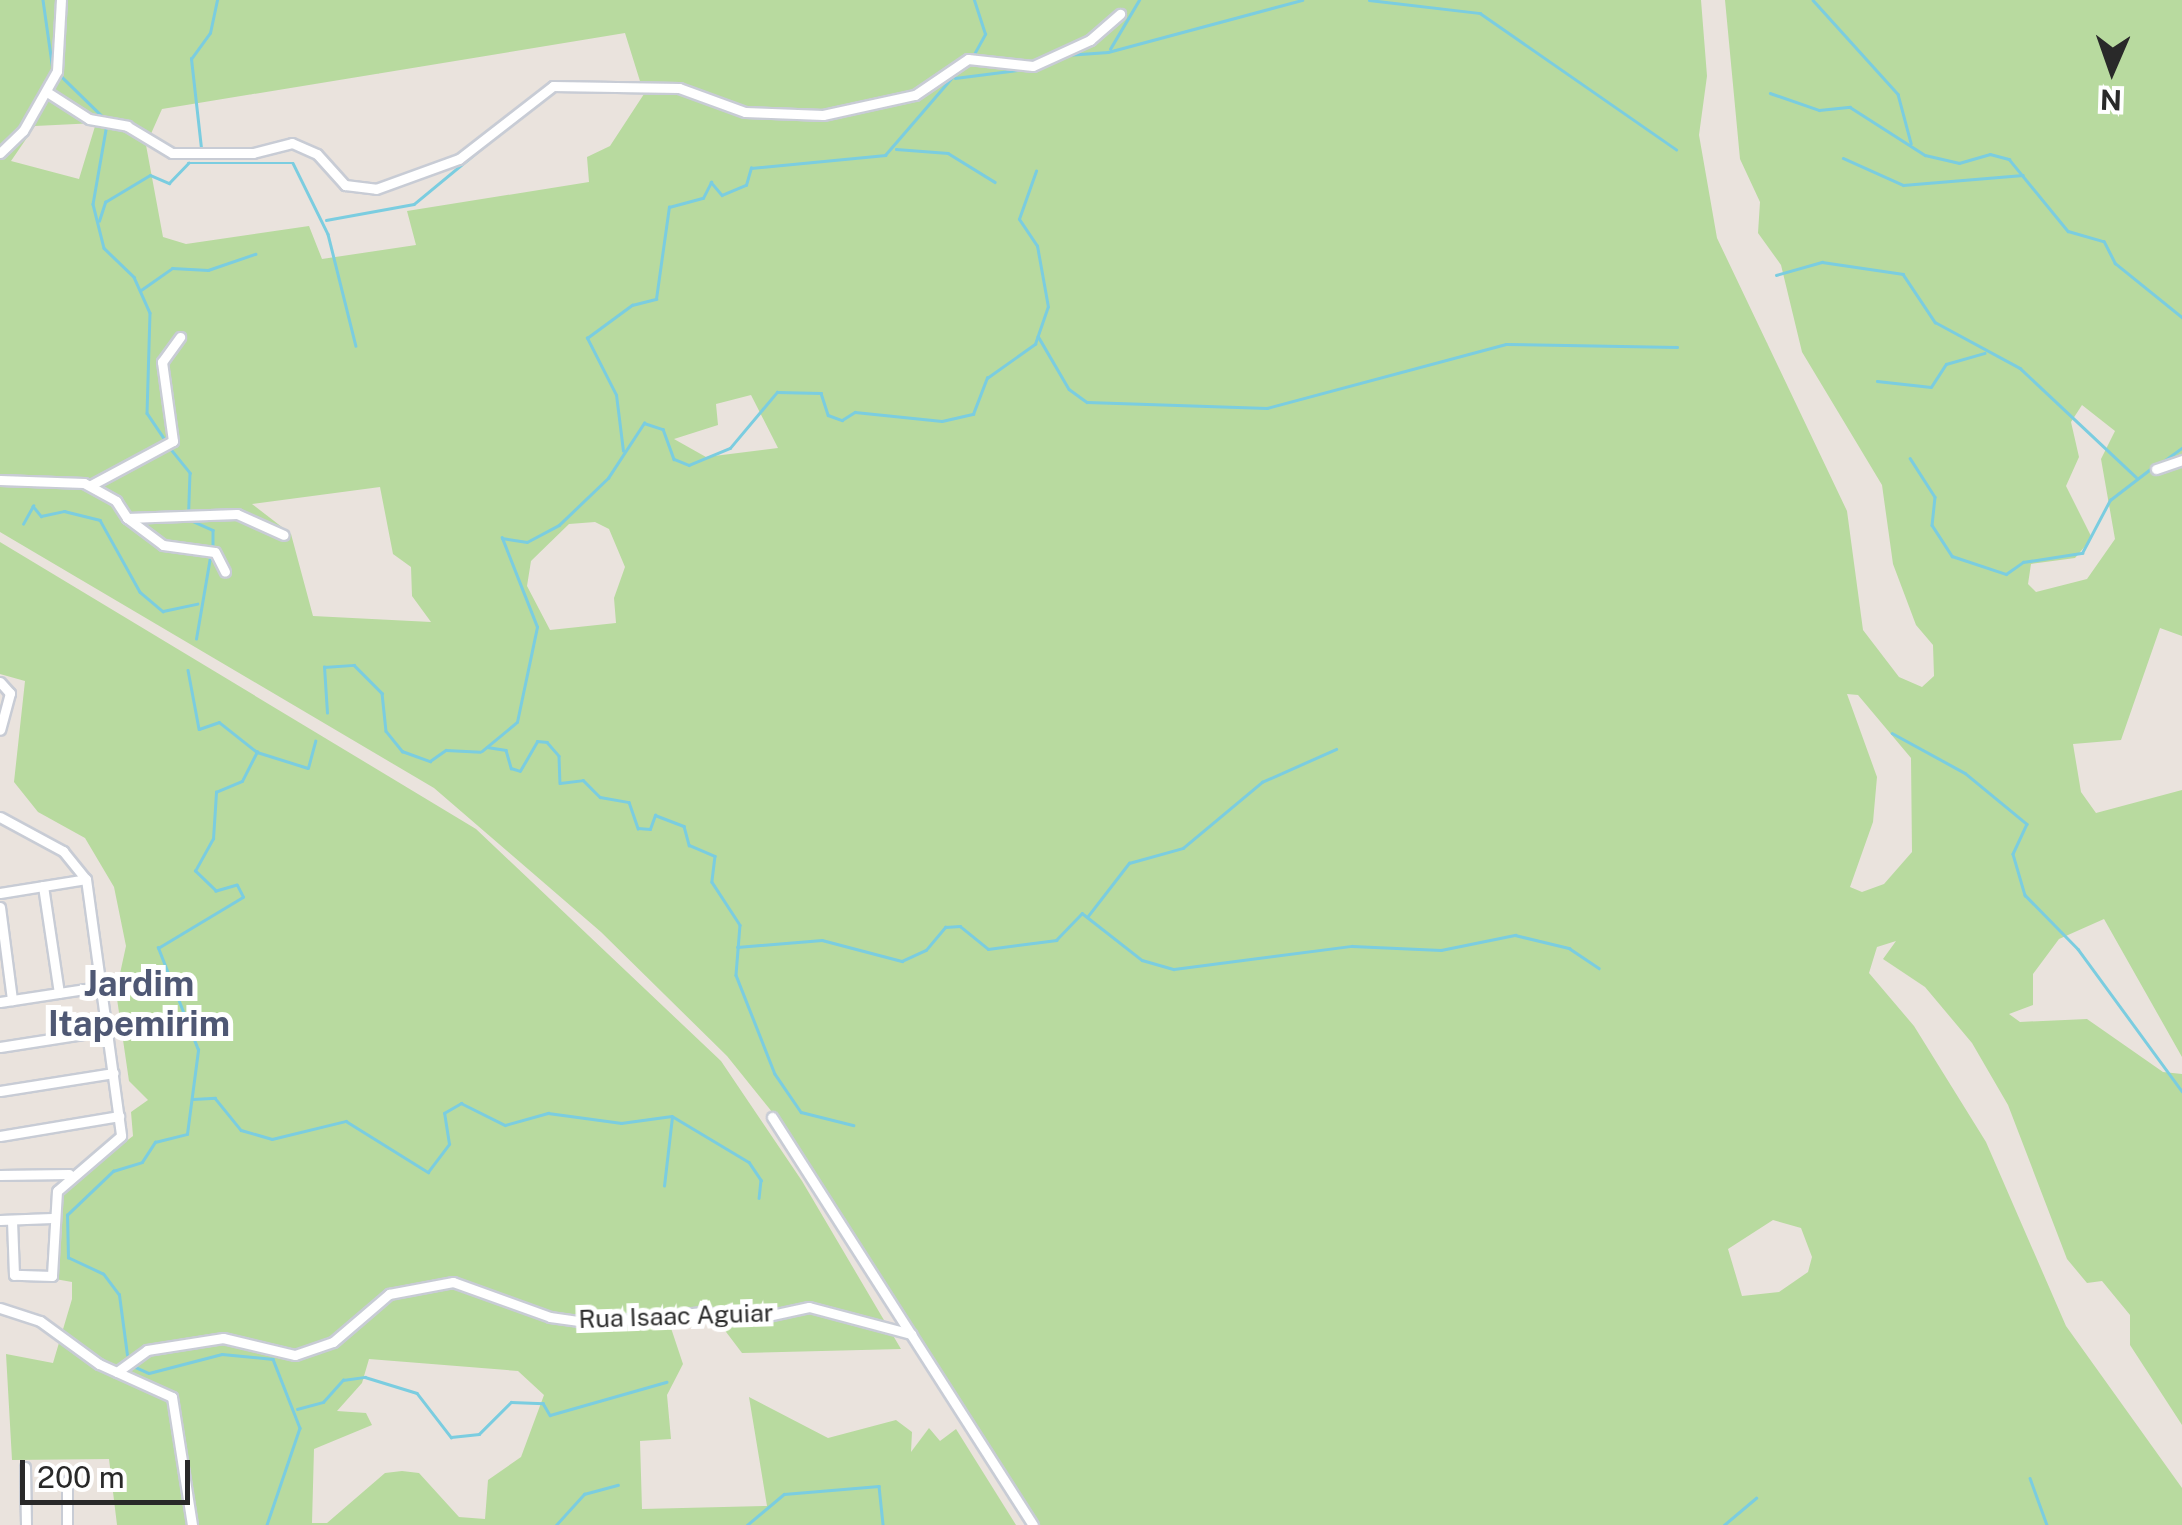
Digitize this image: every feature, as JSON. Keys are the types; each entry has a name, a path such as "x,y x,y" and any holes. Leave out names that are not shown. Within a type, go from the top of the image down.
{"street":[{"path":"0,153 47,92 62,52 62,0"},
{"path":"47,92 88,120 128,126 172,153 253,153 292,143 317,154 351,188 376,189 459,159 553,86 679,88 745,112 823,114 921,93 962,60 1033,66 1090,40 1120,14"},
{"path":"0,480 91,485 174,438 162,371 180,337"},
{"path":"2156,469 2182,460"},
{"path":"91,485 163,545 215,552 225,572"},
{"path":"128,518 237,514 284,535"},
{"path":"0,682 10,693 0,730"},
{"path":"0,817 63,851 86,879 104,986 119,1116 117,1142 68,1174 0,1175"},
{"path":"0,893 86,879"},
{"path":"42,886 59,993"},
{"path":"0,908 12,1000"},
{"path":"0,1002 104,986"},
{"path":"0,1047 109,1030"},
{"path":"0,1091 114,1073"},
{"path":"0,1136 119,1116"},
{"path":"772,1117 1033,1525"},
{"path":"12,1220 12,1263 19,1278 49,1276 52,1218 68,1174"},
{"path":"0,1220 52,1218"},
{"path":"0,1263 12,1263"},
{"name":"Rua Isaac Aguiar","path":"117,1372 147,1350 223,1338 295,1354 333,1342 388,1294 453,1282 550,1318 592,1323 702,1312 758,1318 810,1307 911,1334"},
{"path":"0,1308 54,1328 117,1372 172,1398 192,1525"},
{"path":"24,1467 26,1525"},
{"path":"67,1481 67,1525"}],"green space":[{"path":"0,0 1701,0 1707,76 1699,135 1717,238 1847,511 1863,630 1899,677 1922,687 1934,676 1933,645 1916,625 1893,564 1882,485 1802,352 1781,265 1758,233 1760,202 1740,159 1725,0 2182,0 2182,636 2160,628 2121,740 2073,744 2081,792 2096,813 2182,790 2182,1057 2104,919 2059,939 2033,974 2033,1005 2009,1014 2020,1022 2087,1019 2163,1072 2182,1074 2182,1425 2130,1345 2130,1315 2102,1281 2087,1283 2067,1259 2008,1105 1972,1043 1925,987 1883,959 1896,941 1877,947 1869,973 1914,1026 1986,1142 2066,1326 2182,1488 2182,1525 1038,1525 777,1118 727,1056 601,932 434,788 0,532","holes":["625,33 644,94 610,146 587,157 589,182 407,211 416,245 322,259 309,226 186,244 163,237 146,145 162,109","96,123 79,179 11,161 35,126","751,395 778,448 706,457 674,439 718,425 716,404","2082,405 2115,431 2101,459 2115,539 2087,579 2036,592 2028,584 2031,564 2075,558 2092,538 2066,486 2079,457 2071,422","380,487 393,554 411,567 412,596 431,622 313,616 291,534 252,504","595,522 609,529 625,567 614,598 616,623 550,630 527,586 531,561 569,524","1847,694 1858,695 1911,758 1912,852 1884,884 1862,892 1850,887 1873,822 1877,777","1773,1220 1801,1228 1812,1257 1808,1272 1779,1292 1742,1296 1728,1249"]},
{"path":"0,542 476,829 721,1061 802,1181 901,1349 742,1353 717,1320 668,1319 683,1364 667,1395 671,1439 640,1441 642,1509 767,1506 749,1397 828,1438 896,1420 912,1432 911,1452 929,1428 940,1441 956,1429 1016,1525 117,1525 109,1459 12,1460 6,1354 53,1363 72,1299 72,1282 55,1279 59,1192 133,1136 131,1112 148,1100 129,1081 116,992 126,946 114,887 85,838 38,812 14,782 25,681 0,674","holes":["369,1359 518,1371 544,1395 521,1457 488,1480 485,1519 459,1517 419,1473 402,1471 385,1473 327,1523 312,1523 314,1449 372,1425 366,1413 337,1411 362,1383"]}],"waterway":[{"path":"43,0 53,70"},
{"path":"201,148 191,59 210,33 217,0"},
{"path":"973,56 985,34 974,0"},
{"path":"1110,49 1139,0"},
{"path":"1066,55 1108,52 1302,0"},
{"path":"1369,0 1480,13 1676,149"},
{"path":"1813,0 1898,94 1911,143"},
{"path":"623,451 616,395 587,338 632,305 656,299 669,207 703,198 711,182 722,195 746,185 751,168 885,155 960,68"},
{"path":"955,78 1026,69"},
{"path":"60,75 103,117"},
{"path":"1770,93 1819,110 1850,107 1925,155 1959,163 1990,154 2009,159 2068,231 2104,241 2115,263 2182,317"},
{"path":"107,124 93,204 104,248 134,277 150,313 147,413 165,440"},
{"path":"326,220 414,204 507,127"},
{"path":"896,149 948,153 995,182"},
{"path":"1843,158 1903,185 2023,175"},
{"path":"99,221 105,202 150,175 169,183 188,163 293,163 328,234 356,346"},
{"path":"482,751 517,722 537,627 502,538 527,542 559,525 608,478 644,423 663,429 674,459 689,465 730,448 777,392 821,393 828,415 842,420 855,412 942,421 973,414 987,378 1035,344 1048,307 1037,246 1019,219 1036,171"},
{"path":"141,290 172,268 208,270 255,254"},
{"path":"1776,275 1822,262 1903,274 1935,322 2020,368 2136,477"},
{"path":"1038,336 1069,389 1087,402 1267,408 1506,344 1677,347"},
{"path":"1877,381 1931,387 1946,364 1984,353"},
{"path":"170,448 190,473 189,509"},
{"path":"2161,463 2182,448"},
{"path":"1910,458 1935,497 1932,525 1952,556 2006,574 2023,562 2082,553 2110,500 2153,467"},
{"path":"23,524 33,506 41,516 64,511 100,520 140,592 163,611 197,604"},
{"path":"188,519 213,530 213,546"},
{"path":"196,639 210,557"},
{"path":"327,713 324,667 354,665 382,693 386,731 402,751 430,761 446,750 480,752"},
{"path":"188,670 199,729 219,722 257,752 308,768 315,741"},
{"path":"1892,733 1965,773 2027,824 2013,854 2025,895 2078,949 2182,1091"},
{"path":"487,747 506,750 511,768 520,771 537,741 547,742 559,756 560,783 583,780 600,797 629,802 638,828 650,829 655,815 684,826 689,845 715,856 712,882 740,925 736,975 775,1074 801,1112 853,1125"},
{"path":"1088,916 1129,863 1183,848 1262,782 1336,749"},
{"path":"127,1355 119,1295 103,1274 68,1258 67,1215 113,1171 142,1162 155,1142 187,1134 198,1050 158,948 243,897 237,885 216,891 195,871 213,839 216,792 242,781 257,752"},
{"path":"737,947 822,940 902,961 926,950 945,927 960,926 988,949 1056,940 1082,913 1142,960 1174,969 1352,946 1441,950 1515,935 1569,948 1599,968"},
{"path":"193,1099 215,1098 241,1130 272,1139 346,1121 428,1172 449,1144 444,1113 461,1103 505,1125 548,1113 621,1123 672,1116 749,1162 761,1180 759,1198"},
{"path":"664,1186 672,1117"},
{"path":"133,1366 149,1373 222,1354 273,1359 300,1428 267,1525"},
{"path":"297,1409 323,1402 343,1380 365,1377 417,1393 451,1437 479,1434 511,1402 543,1403 550,1415 666,1382"},
{"path":"2030,1478 2047,1525"},
{"path":"556,1525 584,1494 618,1485"},
{"path":"747,1525 784,1494 879,1486 883,1525"},
{"path":"1724,1525 1756,1498"}],"district":[{"name":"Jardim Itapemirim","path":"139,1004"}]}
